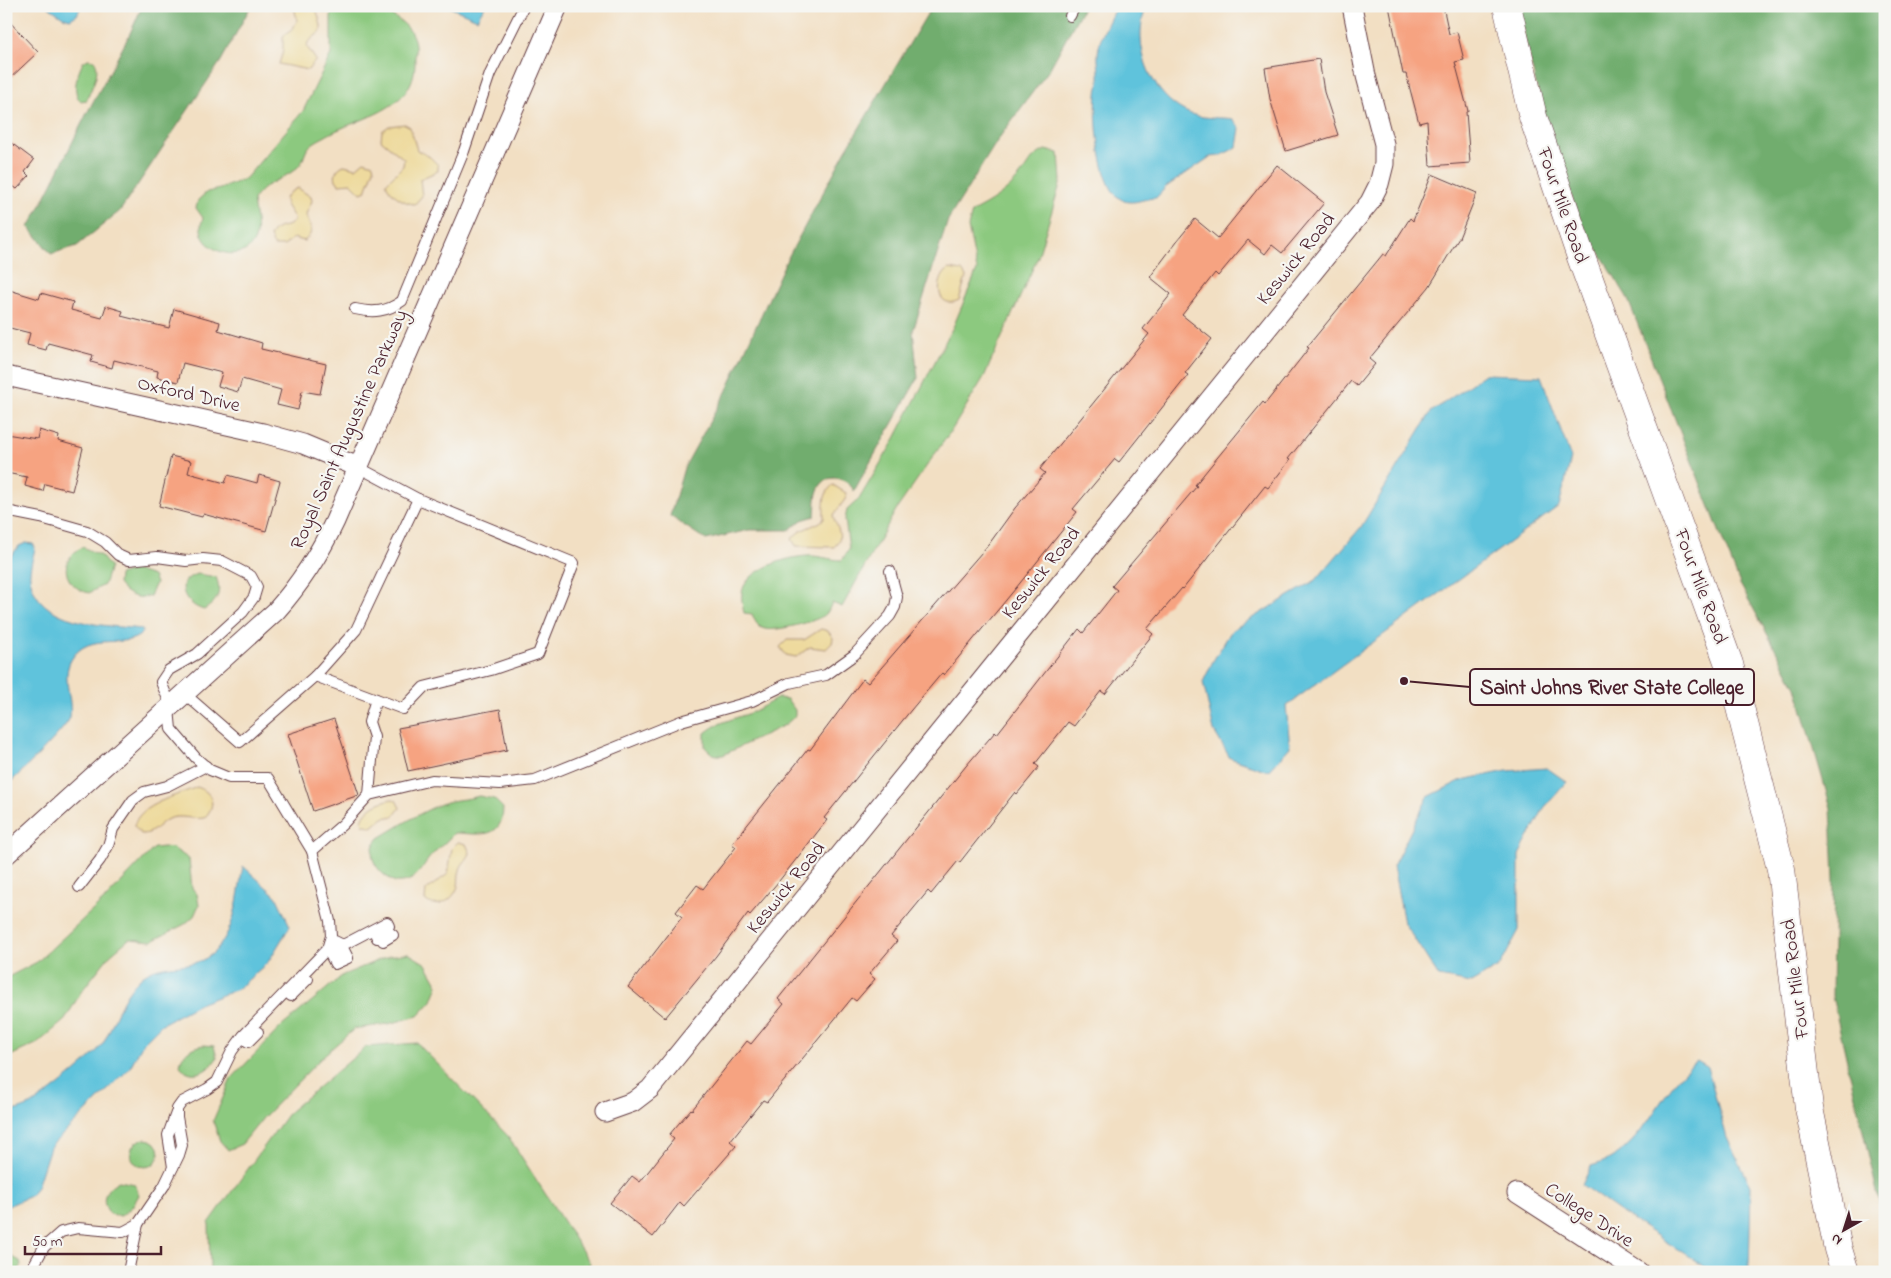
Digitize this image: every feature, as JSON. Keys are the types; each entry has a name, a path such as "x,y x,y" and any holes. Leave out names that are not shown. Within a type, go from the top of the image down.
{"main road":[{"name":"Four Mile Road","path":"1507,6 1537,127 1581,257 1727,656 1781,869 1809,1108 1838,1249 1845,1272"}],"street":[{"name":"Royal Saint Augustine Parkway","path":"6,856 276,611 298,586 317,559 558,6"},
{"name":"Keswick Road","path":"605,1112 633,1102 650,1089 1370,202 1379,184 1384,164 1384,144 1366,76 1352,6"},
{"name":"Oxford Drive","path":"6,376 263,433 303,444 358,467"},
{"name":"College Drive","path":"1517,1193 1639,1272"}],"lane":[{"path":"355,309 373,312 383,310 402,301 461,159 490,74 524,6"},
{"path":"1070,16 1075,6"},
{"path":"315,676 403,709 424,687 491,670 538,654 574,563 418,499 358,467"},
{"path":"185,694 240,742 315,676 356,630 418,499"},
{"path":"6,511 42,518 87,532 105,542 118,555 129,560 157,557 186,561 203,559 222,562 243,570 252,576 257,587 254,597 243,612 197,654 169,670 164,676 161,682 168,699 171,729 206,766 229,778 268,778 312,852 330,921 332,936 326,949 306,976 232,1051 217,1082 207,1090 182,1102 177,1109 176,1117 182,1145 164,1186 138,1224 128,1272"},
{"path":"312,852 343,824 369,796 432,780 500,784 534,780 681,721 752,701 789,683 826,675 854,655 895,608 897,597 890,571"},
{"path":"369,796 374,737 369,722 376,699"},
{"path":"79,887 100,860 108,846 113,830 133,800 144,792 167,786 206,766"},
{"path":"326,949 335,941 343,946 387,922 388,926 375,933 377,938 389,932 393,935 382,941"},
{"path":"326,949 335,964 348,958 344,950 337,945 332,954 336,960 344,956 342,954"},
{"path":"30,1272 44,1246 61,1232 78,1228 123,1232 138,1224"}],"green space":[{"path":"142,6 251,6 221,61 120,211 77,246 51,254 29,227 86,115 123,48"},
{"path":"331,6 381,6 407,27 415,42 415,59 413,77 407,91 383,110 338,130 310,146 298,167 264,188 253,200 256,235 251,246 243,252 232,254 222,252 204,240 201,230 203,218 196,208 198,200 207,192 220,189 246,178 303,111 331,54"},
{"path":"932,6 1084,6 1049,70 999,138 948,220 913,331 918,378 854,491 847,482 832,478 823,483 819,488 816,498 815,516 802,520 789,530 749,530 706,540 670,516 684,468 726,392 785,263 845,152"},
{"path":"1517,6 1885,6 1885,1227 1832,996 1834,880 1831,808 1796,687 1740,584 1627,297 1580,221 1543,113"},
{"path":"88,59 94,60 97,69 87,100 80,101 76,92 76,82 83,62"},
{"path":"1045,150 1059,153 1061,181 1038,257 984,377 953,428 896,510 842,607 832,603 827,613 822,617 797,625 770,630 760,627 752,614 744,613 742,600 744,586 755,573 772,564 799,557 815,556 842,560 849,549 845,519 847,510 859,499 892,444 954,325 977,270 968,227 972,212 1003,193 1014,183 1032,159"},
{"path":"83,547 101,556 110,567 104,585 89,593 73,585 66,572 69,558"},
{"path":"135,570 153,576 156,583 150,596 132,596 118,584 119,575"},
{"path":"198,574 216,577 219,587 216,600 204,610 186,598 183,587 185,581"},
{"path":"778,698 787,699 795,710 795,716 785,725 723,755 712,754 705,747 705,733 709,730 722,723 751,713"},
{"path":"479,796 494,799 503,808 502,819 493,831 479,834 454,833 431,856 416,875 408,881 395,882 378,869 372,851 374,844 379,838 441,804"},
{"path":"154,848 173,848 189,859 192,888 197,894 199,905 194,916 185,924 152,941 129,939 110,955 81,992 65,1020 38,1043 6,1058 6,978 37,962 108,896"},
{"path":"408,953 426,964 438,985 432,1001 418,1016 388,1024 354,1029 324,1055 263,1118 242,1144 228,1150 220,1141 213,1121 231,1079 281,1027 343,975 389,956"},
{"path":"417,1043 508,1136 590,1263 586,1272 210,1272 209,1223 289,1112 366,1047"},
{"path":"203,1045 214,1046 217,1058 209,1067 200,1073 190,1073 180,1066 182,1057 185,1054 191,1049"},
{"path":"145,1139 155,1143 159,1153 155,1163 145,1167 135,1163 131,1153 135,1143"},
{"path":"119,1181 135,1184 139,1195 132,1207 121,1216 110,1214 104,1199 110,1187"},
{"path":"7,1254 20,1261 19,1272 6,1272"}],"sand":[{"path":"294,6 316,6 320,22 321,31 308,42 307,47 316,60 308,70 279,64 283,51 283,36 292,30 297,21"},
{"path":"405,124 410,127 417,150 430,157 438,165 438,171 420,179 422,196 415,204 406,202 398,197 390,190 386,183 403,166 404,159 381,140 382,131 389,126"},
{"path":"364,161 373,164 374,169 366,191 361,193 351,183 339,184 335,175 340,168 344,165 356,168"},
{"path":"298,188 311,197 312,201 306,214 311,228 310,234 304,241 293,238 284,246 274,246 270,237 274,231 290,225 295,219 285,199 287,195"},
{"path":"949,269 962,271 966,277 959,300 951,302 942,298 940,292 941,280"},
{"path":"833,485 846,493 846,498 833,516 840,536 839,540 834,547 796,546 792,539 795,535 824,519 825,496"},
{"path":"821,629 828,631 833,638 832,643 826,649 810,647 796,657 786,655 780,647 787,640 804,640"},
{"path":"197,787 207,792 212,804 211,809 204,818 182,817 168,819 145,834 141,834 134,826 137,818 151,806"},
{"path":"392,799 396,800 400,808 394,816 383,818 372,827 363,824 364,815 370,808"},
{"path":"458,842 466,844 470,853 461,868 456,891 453,896 440,904 430,903 425,900 426,890 448,874 452,848"}],"water":[{"path":"47,6 81,6 77,15 70,19 63,17"},
{"path":"447,6 485,6 477,19"},
{"path":"1116,6 1147,6 1142,21 1141,38 1143,54 1148,70 1156,85 1167,98 1179,108 1194,115 1233,119 1240,128 1237,147 1220,156 1210,157 1166,187 1156,198 1133,202 1124,201 1119,198 1112,190 1107,179 1100,150 1096,119 1099,84 1099,47"},
{"path":"1485,374 1541,376 1571,458 1559,506 1286,706 1290,747 1268,771 1230,758 1214,731 1203,682 1232,630 1316,580 1361,527 1431,412"},
{"path":"26,543 33,544 35,547 30,577 35,593 45,605 59,614 75,620 92,624 142,629 142,633 135,638 127,640 87,645 71,660 67,674 70,717 42,752 6,786 6,562 19,546"},
{"path":"1547,768 1567,782 1544,808 1519,855 1519,930 1500,966 1471,983 1439,977 1404,923 1393,866 1428,797 1462,780 1507,771"},
{"path":"243,866 276,896 290,926 268,962 238,989 199,1004 162,1024 143,1043 129,1069 50,1147 37,1187 30,1196 6,1207 6,1113 36,1102 90,1058 104,1042 127,993 148,972 159,968 191,963 211,955 220,945 230,927 236,907"},
{"path":"1697,1061 1707,1067 1727,1138 1751,1186 1749,1272 1713,1272 1582,1185 1591,1166 1610,1159 1638,1135 1671,1088 1683,1073"}],"building":[{"path":"1389,6 1443,6 1449,34 1457,32 1464,60 1455,62 1468,111 1466,112 1470,163 1430,166 1427,121 1419,123 1406,74 1403,74"},
{"path":"6,18 38,52 6,82"},
{"path":"1319,59 1324,92 1338,135 1286,151 1270,99 1265,68"},
{"path":"6,139 34,160 25,172 29,176 17,189 6,181"},
{"path":"1277,165 1324,203 1282,253 1272,245 1265,254 1248,240 1218,276 1215,273 1182,315 1212,339 1185,373 1188,375 1119,462 1115,459 1073,509 1077,512 944,675 942,673 911,710 824,818 827,820 779,881 750,915 748,913 716,956 665,1018 628,987 682,917 676,912 697,885 703,889 736,847 732,844 808,749 810,750 863,679 868,683 989,544 1015,508 1045,473 1040,469 1149,334 1143,329 1171,294 1150,277 1177,241 1195,219 1218,238"},
{"path":"1432,174 1477,193 1459,238 1429,287 1369,359 1375,364 1357,386 1351,381 1288,459 1290,460 1268,488 1265,486 1183,589 1147,629 1153,634 1105,694 1101,691 1074,726 1068,722 1035,764 1039,767 1017,794 1015,792 960,862 958,861 931,894 928,891 891,936 897,941 869,974 875,979 856,1001 852,998 767,1102 763,1100 730,1141 736,1146 684,1206 680,1202 653,1237 610,1203 632,1176 640,1182 674,1139 669,1135 692,1110 747,1041 751,1044 784,1004 778,999 798,974 966,766 995,732 997,734 1079,629 1083,633 1117,590 1112,586 1197,486 1195,485 1263,402 1265,404 1309,348 1307,347 1383,254 1386,256 1410,218 1413,221"},
{"path":"6,289 39,299 41,293 73,302 71,310 102,318 106,306 123,311 121,316 169,328 174,309 220,322 218,330 262,343 261,349 326,364 320,394 302,391 298,410 277,405 281,390 242,379 238,392 218,386 222,373 183,363 178,382 157,377 158,371 114,360 112,368 91,362 93,355 48,343 46,350 27,345 30,333 6,327"},
{"path":"39,430 59,436 58,441 83,448 72,491 45,484 43,491 25,486 27,477 6,473 6,434 37,439"},
{"path":"171,456 191,461 188,473 225,483 228,475 257,483 259,475 280,481 266,531 203,514 202,517 159,506"},
{"path":"500,709 507,750 408,771 398,728"},
{"path":"334,719 359,795 313,811 288,734"}],"place":[{"name":"Saint Johns River State College","path":"1404,681"}]}
